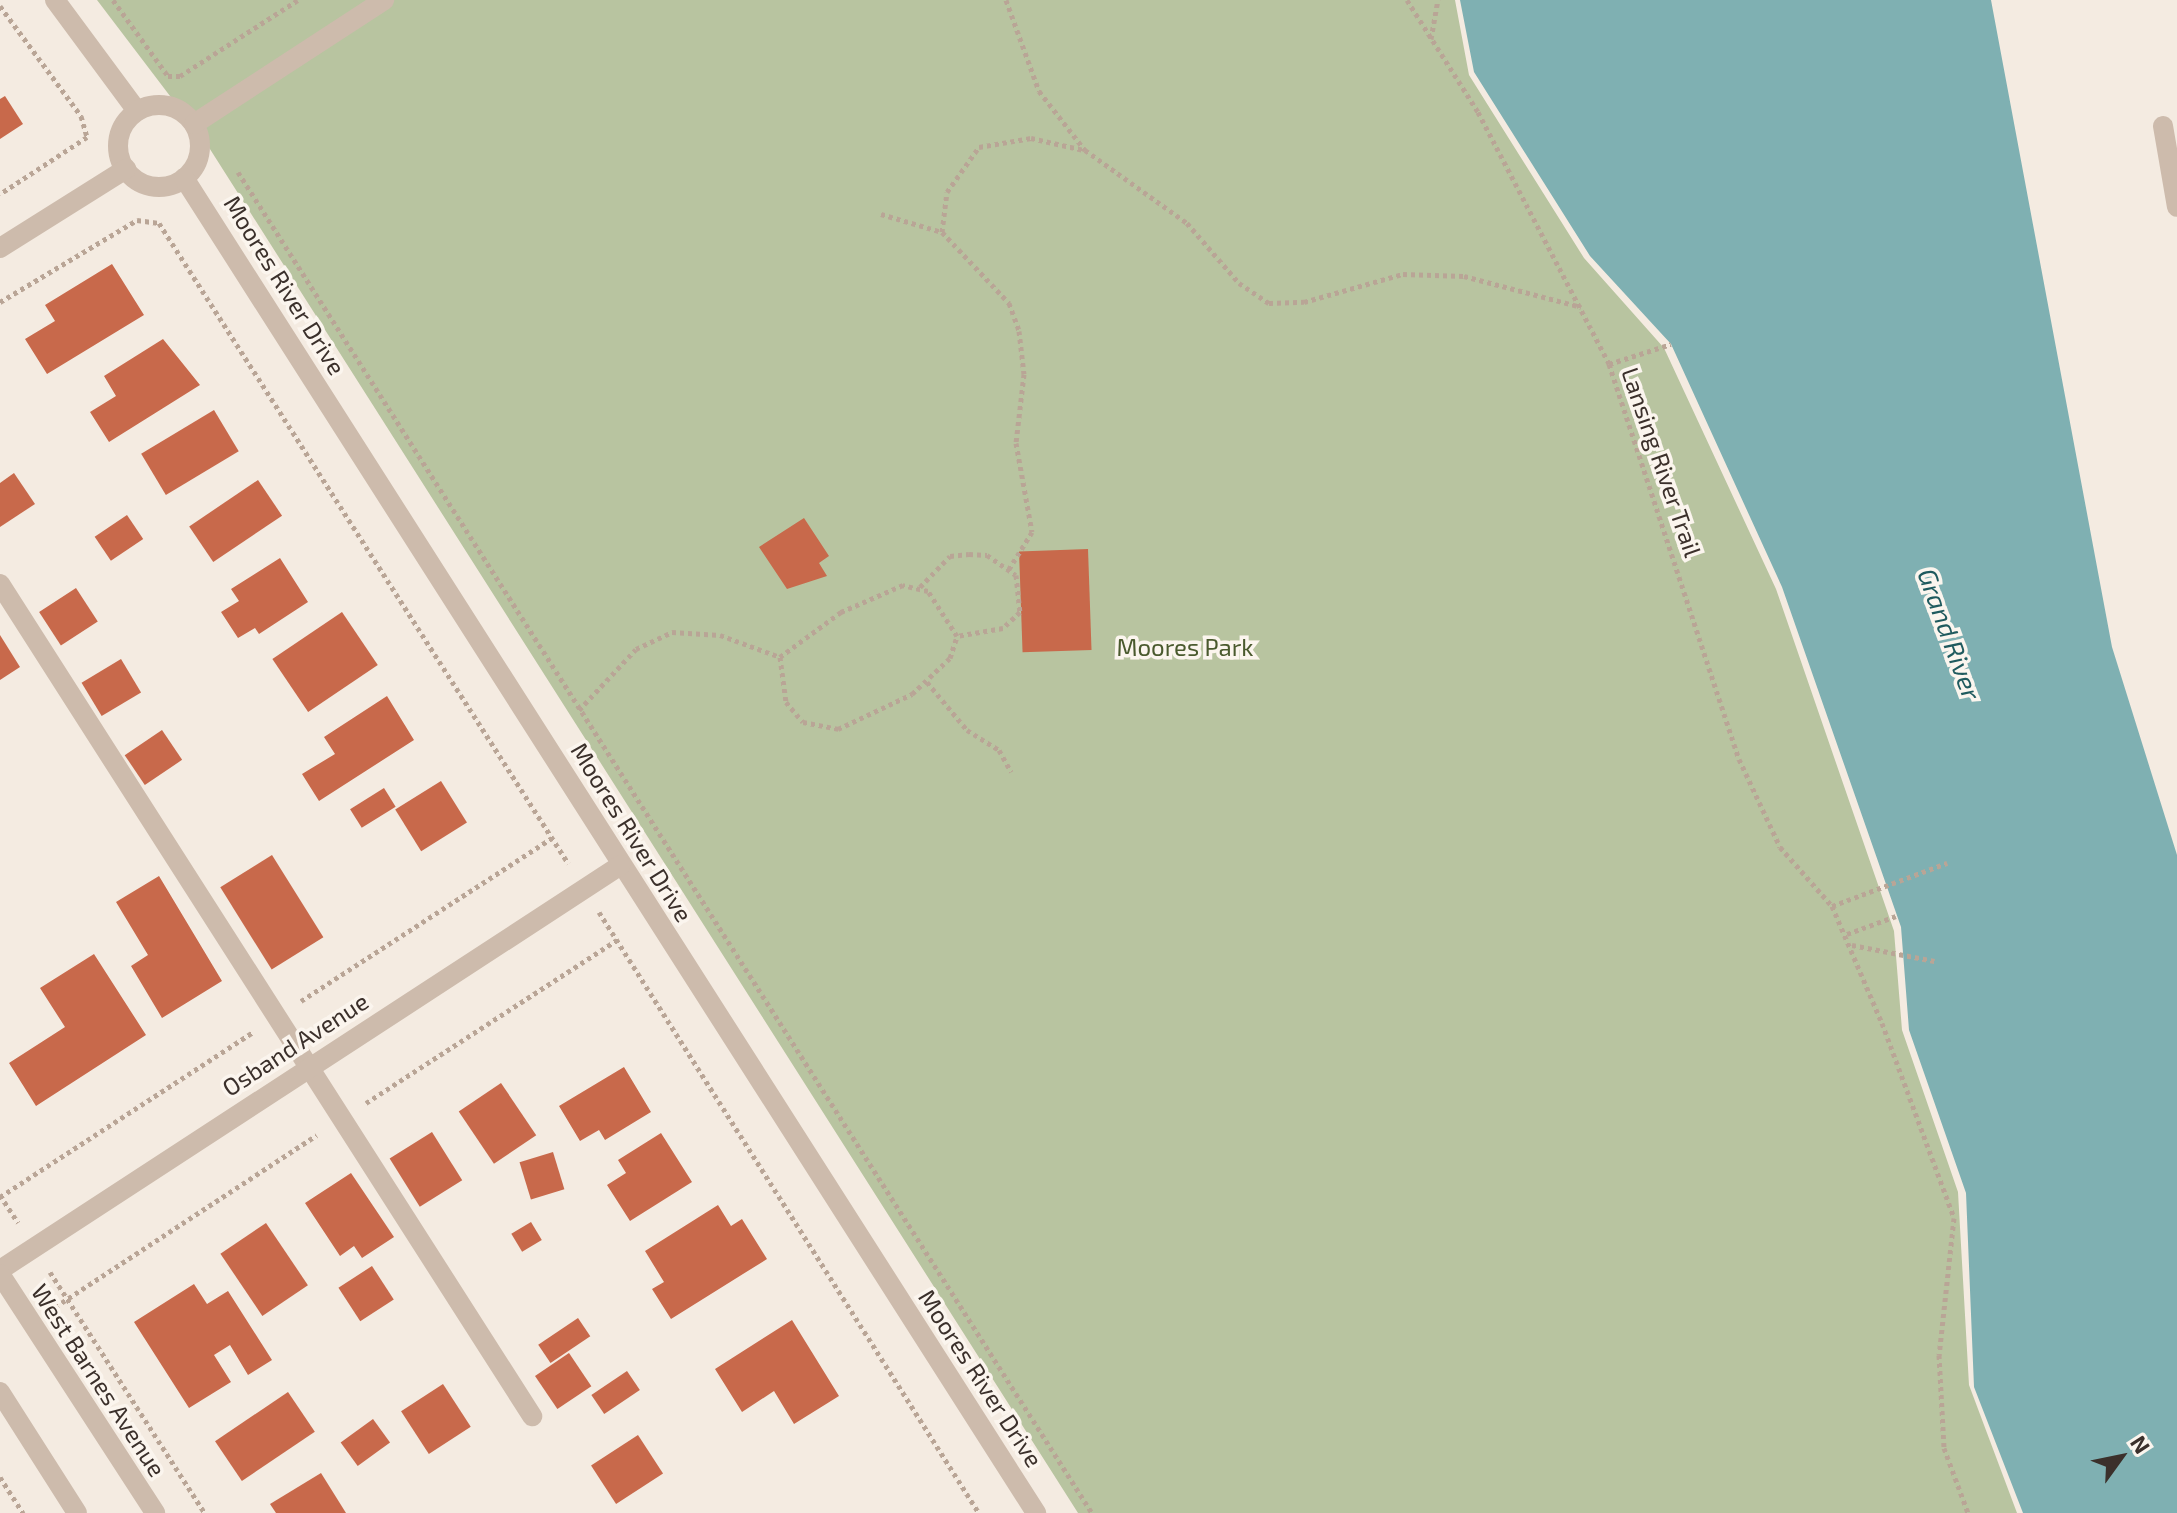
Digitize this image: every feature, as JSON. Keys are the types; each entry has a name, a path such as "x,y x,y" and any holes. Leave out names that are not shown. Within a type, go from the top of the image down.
{"street":[{"path":"55,0 137,111"},
{"path":"194,124 384,0"},
{"path":"175,107 194,124 198,159 184,178 147,185 126,169 118,144 137,111 175,107"},
{"path":"2163,126 2177,207"},
{"path":"0,248 126,169"},
{"name":"Moores River Drive","path":"184,178 1036,1513"},
{"path":"0,584 311,1063 342,1119 532,1416"},
{"name":"Osband Avenue","path":"0,1272 311,1063 621,865"},
{"name":"West Barnes Avenue","path":"0,1272 155,1513"},
{"path":"0,1392 77,1513"}],"path":[{"path":"113,0 168,76 180,76 298,0"},
{"path":"1006,0 1039,91 1085,150 1187,223 1239,283 1269,303 1304,302 1403,274 1464,276 1581,307"},
{"name":"Lansing River Trail","path":"1407,0 1581,307 1609,364 1739,759 1780,847 1832,906 1847,934 1882,1023 1954,1218 1939,1355 1944,1448 1968,1513"},
{"path":"1431,39 1438,0"},
{"path":"0,6 81,116 87,137 0,194"},
{"path":"942,232 947,192 979,147 1031,138 1085,150"},
{"path":"238,172 1092,1513"},
{"path":"881,214 942,232 1009,303 1019,331 1024,374 1016,443 1032,532 1009,569"},
{"path":"0,302 137,220 159,223 979,1513"},
{"path":"1609,364 1671,344"},
{"path":"780,657 886,588 920,587 950,556 987,555 1009,569 1023,589 1020,612 1003,628 957,636"},
{"path":"780,657 794,712 803,722 838,729 879,715 927,682 950,658 957,636 951,619 920,587"},
{"path":"579,710 622,657 672,632 720,635 780,657"},
{"path":"927,682 967,730 999,750 1011,772"},
{"path":"1832,906 1947,863"},
{"path":"1847,934 1896,916"},
{"path":"31,1322 617,940"},
{"path":"1851,945 1934,961"},
{"path":"0,1195 205,1513"},
{"path":"0,1477 23,1513"}],"green space":[{"name":"Moores Park","path":"97,0 1455,0 1469,75 1584,258 1664,348 1776,589 1894,931 1902,1030 1958,1192 1969,1385 2017,1513 1078,1513 208,146"}],"water":[{"name":"Grand River","path":"1460,0 1991,0 2112,647 2177,855 2177,1513 2023,1513 1974,1387 1966,1193 1909,1030 1901,927 1782,587 1671,344 1590,256 1474,72"}],"building":[{"path":"5,96 23,124 0,139 0,99"},
{"path":"112,264 144,315 47,374 25,339 55,321 45,305"},
{"path":"163,339 200,385 109,442 90,412 116,396 104,376"},
{"path":"214,410 239,451 166,495 141,454"},
{"path":"14,473 35,504 0,527 0,483"},
{"path":"258,480 282,516 213,562 189,526"},
{"path":"127,515 143,539 111,561 95,537"},
{"path":"804,518 829,556 819,563 827,576 787,589 759,547"},
{"path":"1088,549 1092,650 1023,652 1019,551"},
{"path":"280,558 308,602 259,634 255,628 238,638 221,612 239,601 231,589"},
{"path":"76,588 98,622 61,646 39,612"},
{"path":"342,612 378,665 308,712 272,659"},
{"path":"0,635 20,667 0,680"},
{"path":"121,659 141,692 102,716 82,683"},
{"path":"387,696 414,740 319,801 302,774 335,754 324,737"},
{"path":"162,730 182,760 145,785 125,755"},
{"path":"441,781 467,823 421,851 395,810"},
{"path":"384,788 396,807 362,828 350,809"},
{"path":"272,855 323,937 272,970 220,887"},
{"path":"159,876 222,981 162,1018 131,966 148,955 116,902"},
{"path":"94,954 146,1035 36,1106 9,1063 65,1027 40,988"},
{"path":"624,1067 651,1112 605,1140 599,1130 580,1141 559,1106"},
{"path":"501,1083 536,1135 494,1164 459,1112"},
{"path":"432,1132 462,1180 420,1207 390,1158"},
{"path":"661,1133 692,1182 630,1221 607,1185 626,1173 618,1160"},
{"path":"553,1152 564,1189 531,1200 520,1162"},
{"path":"351,1173 394,1237 362,1258 354,1246 340,1256 305,1203"},
{"path":"718,1205 731,1226 742,1219 767,1259 671,1319 652,1289 664,1282 645,1251"},
{"path":"531,1222 542,1240 522,1252 511,1234"},
{"path":"266,1223 308,1285 262,1316 220,1254"},
{"path":"372,1266 394,1300 360,1321 338,1288"},
{"path":"194,1284 207,1304 228,1291 272,1360 248,1375 230,1345 214,1355 231,1382 189,1408 134,1322"},
{"path":"578,1318 590,1336 551,1363 538,1345"},
{"path":"792,1320 839,1396 794,1424 774,1391 742,1412 715,1369"},
{"path":"569,1353 591,1386 557,1409 535,1376"},
{"path":"627,1371 640,1390 604,1414 591,1395"},
{"path":"443,1384 471,1427 429,1454 401,1411"},
{"path":"288,1392 315,1432 242,1481 215,1441"},
{"path":"373,1419 390,1442 358,1466 341,1443"},
{"path":"638,1435 663,1474 616,1504 591,1465"},
{"path":"321,1473 346,1513 276,1513 270,1504"}]}
